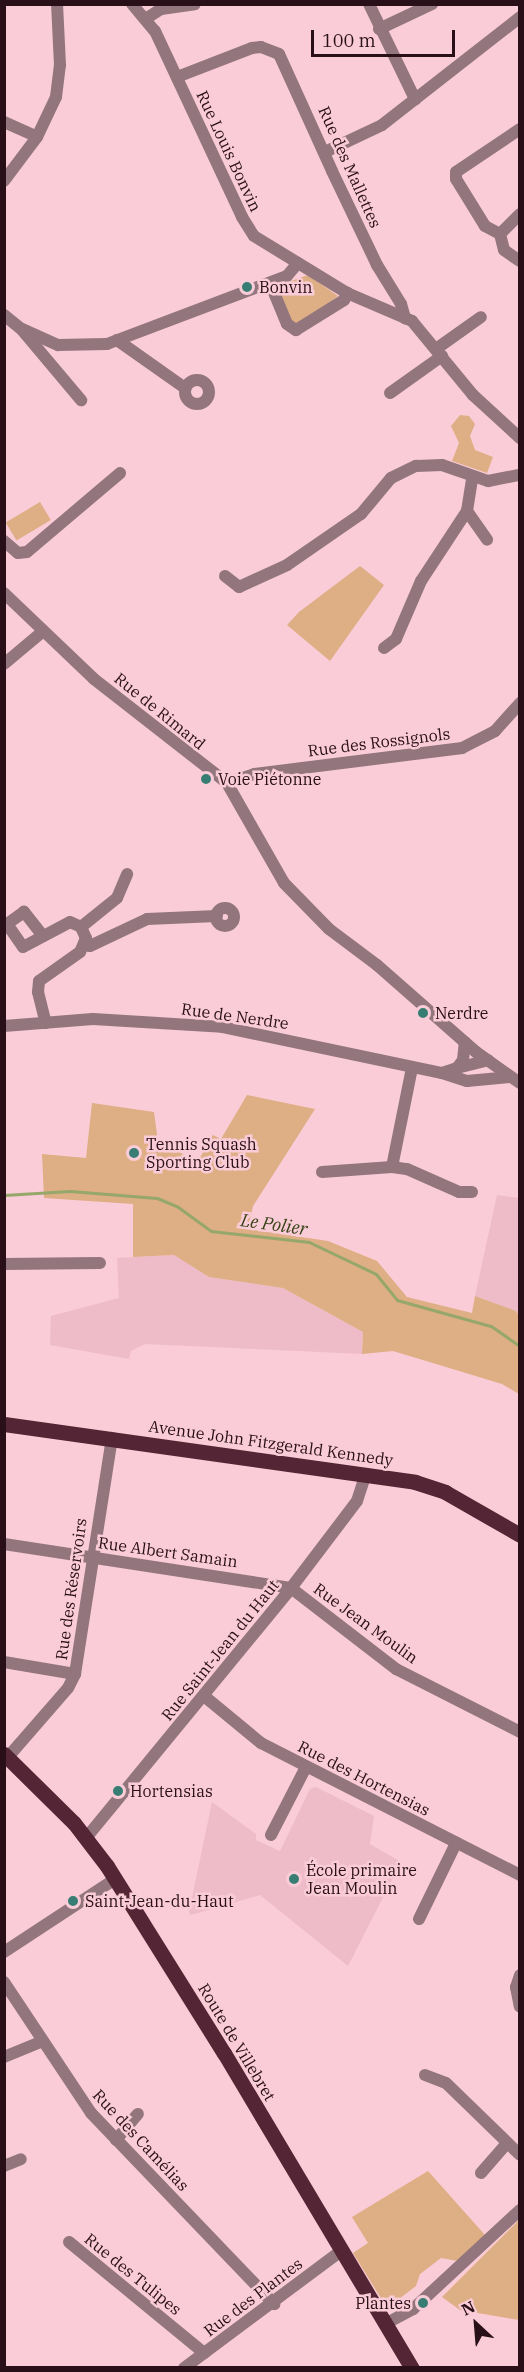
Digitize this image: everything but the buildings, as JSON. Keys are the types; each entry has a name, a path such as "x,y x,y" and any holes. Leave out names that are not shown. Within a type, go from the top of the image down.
{"main road":[{"name":"Avenue John Fitzgerald Kennedy","path":"4,1424 366,1474 445,1492 519,1535"},
{"name":"Route de Villebret","path":"6,1755 86,1838 115,1879 412,2367"}],"street":[{"path":"4,181 37,136 56,97 60,57 57,4"},
{"path":"132,4 147,18 177,77"},
{"path":"147,18 161,9 195,4"},
{"path":"369,4 379,29 415,99"},
{"path":"379,29 432,4"},
{"path":"324,152 382,125 519,17"},
{"name":"Rue des Mallettes","path":"177,77 252,48 272,49 285,62 324,152 405,318 418,327 473,395 519,438"},
{"name":"Rue Louis Bonvin","path":"177,77 248,229 347,293 405,318"},
{"path":"4,122 37,136"},
{"path":"519,129 456,172 484,226 500,234 504,250 519,261"},
{"path":"500,234 519,214"},
{"path":"4,315 20,328 38,338 58,345 95,345 117,340 270,283 287,276 298,263"},
{"path":"270,283 287,324 296,330 344,300 347,293"},
{"path":"390,393 481,317"},
{"path":"20,328 81,400"},
{"path":"117,340 185,388"},
{"path":"52,367 58,345"},
{"path":"225,576 232,585 248,585 310,551 361,514 385,483 403,471 430,463 472,478 499,482 519,475"},
{"path":"4,541 18,553 27,552 120,473"},
{"path":"384,648 396,639 427,570 467,511 472,478"},
{"path":"467,511 487,540"},
{"name":"Rue de Rimard","path":"4,593 42,632 112,694 227,783 296,897 465,1042 515,1080"},
{"path":"4,664 42,632"},
{"name":"Rue des Rossignols","path":"227,783 254,774 462,748 495,731 519,703"},
{"path":"81,927 117,898 128,874"},
{"path":"46,1023 38,992 39,981 84,945 147,919 216,916"},
{"path":"43,936 62,924 75,923 81,927 86,938 84,945"},
{"name":"Rue de Nerdre","path":"4,1026 118,1020 222,1027 442,1073 457,1073 488,1060"},
{"path":"465,1042 467,1052 457,1073 474,1081 515,1080"},
{"path":"392,1167 412,1068"},
{"path":"322,1172 392,1167 407,1169 459,1192 472,1192"},
{"path":"4,1264 100,1263"},
{"name":"Rue des Réservoirs","path":"6,1755 68,1688 75,1674 112,1438"},
{"name":"Rue Saint-Jean du Haut","path":"86,1838 291,1588 357,1501 366,1474"},
{"name":"Rue Albert Samain","path":"4,1544 291,1588"},
{"name":"Rue Jean Moulin","path":"291,1588 396,1669 519,1732"},
{"path":"4,1662 75,1674"},
{"name":"Rue des Hortensias","path":"204,1696 261,1743 519,1875"},
{"path":"270,1835 306,1767"},
{"path":"419,1919 456,1843"},
{"path":"4,1952 115,1879"},
{"path":"519,1975 516,1987 519,2007"},
{"name":"Rue des Camélias","path":"4,1982 76,2094 116,2140 274,2304"},
{"path":"4,2057 43,2041"},
{"path":"425,2075 446,2083 519,2155"},
{"path":"116,2140 138,2114"},
{"path":"481,2173 507,2144"},
{"path":"4,2166 21,2159"},
{"path":"385,2324 413,2309 519,2210"},
{"name":"Rue des Tulipes","path":"69,2242 204,2353"},
{"name":"Rue des Plantes","path":"184,2367 274,2304 341,2251"}],"shaded area":[{"path":"308,275 338,296 300,325 290,322 278,290 280,285"},
{"path":"460,415 469,416 475,424 470,436 475,450 493,457 487,473 452,461 459,443 451,426"},
{"path":"40,502 51,520 17,541 6,523"},
{"path":"360,566 384,585 330,661 287,625 299,612"},
{"path":"247,1095 315,1109 253,1206 248,1229 328,1241 377,1261 407,1297 472,1313 475,1296 516,1311 520,1318 519,1394 502,1384 393,1351 362,1354 363,1332 283,1288 209,1277 174,1255 133,1257 133,1204 44,1198 42,1154 86,1158 92,1103 154,1112 158,1142 198,1161 213,1135 221,1139"},
{"path":"497,1195 519,1198 519,1318 516,1311 475,1296"},
{"path":"174,1255 209,1277 283,1288 363,1332 362,1354 145,1344 131,1351 129,1359 50,1345 51,1316 119,1298 117,1258"},
{"name":"École primaire Jean Moulin","path":"316,1787 374,1816 370,1844 401,1862 348,1966 260,1895 191,1915 189,1912 212,1802 256,1834 256,1840 280,1851 310,1789"},
{"path":"428,2171 485,2235 458,2261 441,2258 420,2274 416,2286 387,2308 353,2253 368,2243 352,2217"},
{"path":"519,2220 519,2320 460,2310 442,2297"}],"waterway":[{"name":"Le Polier","path":"4,1195 70,1191 157,1198 178,1207 211,1231 309,1242 376,1274 397,1300 491,1326 520,1346"}],"place":[{"name":"Bonvin","path":"247,287"},
{"name":"Voie Piétonne","path":"206,779"},
{"name":"Nerdre","path":"423,1013"},
{"name":"Tennis Squash Sporting Club","path":"134,1153"},
{"name":"Hortensias","path":"118,1791"},
{"name":"École primaire Jean Moulin","path":"294,1879"},
{"name":"Saint-Jean-du-Haut","path":"73,1901"},
{"name":"Plantes","path":"423,2303"}]}
